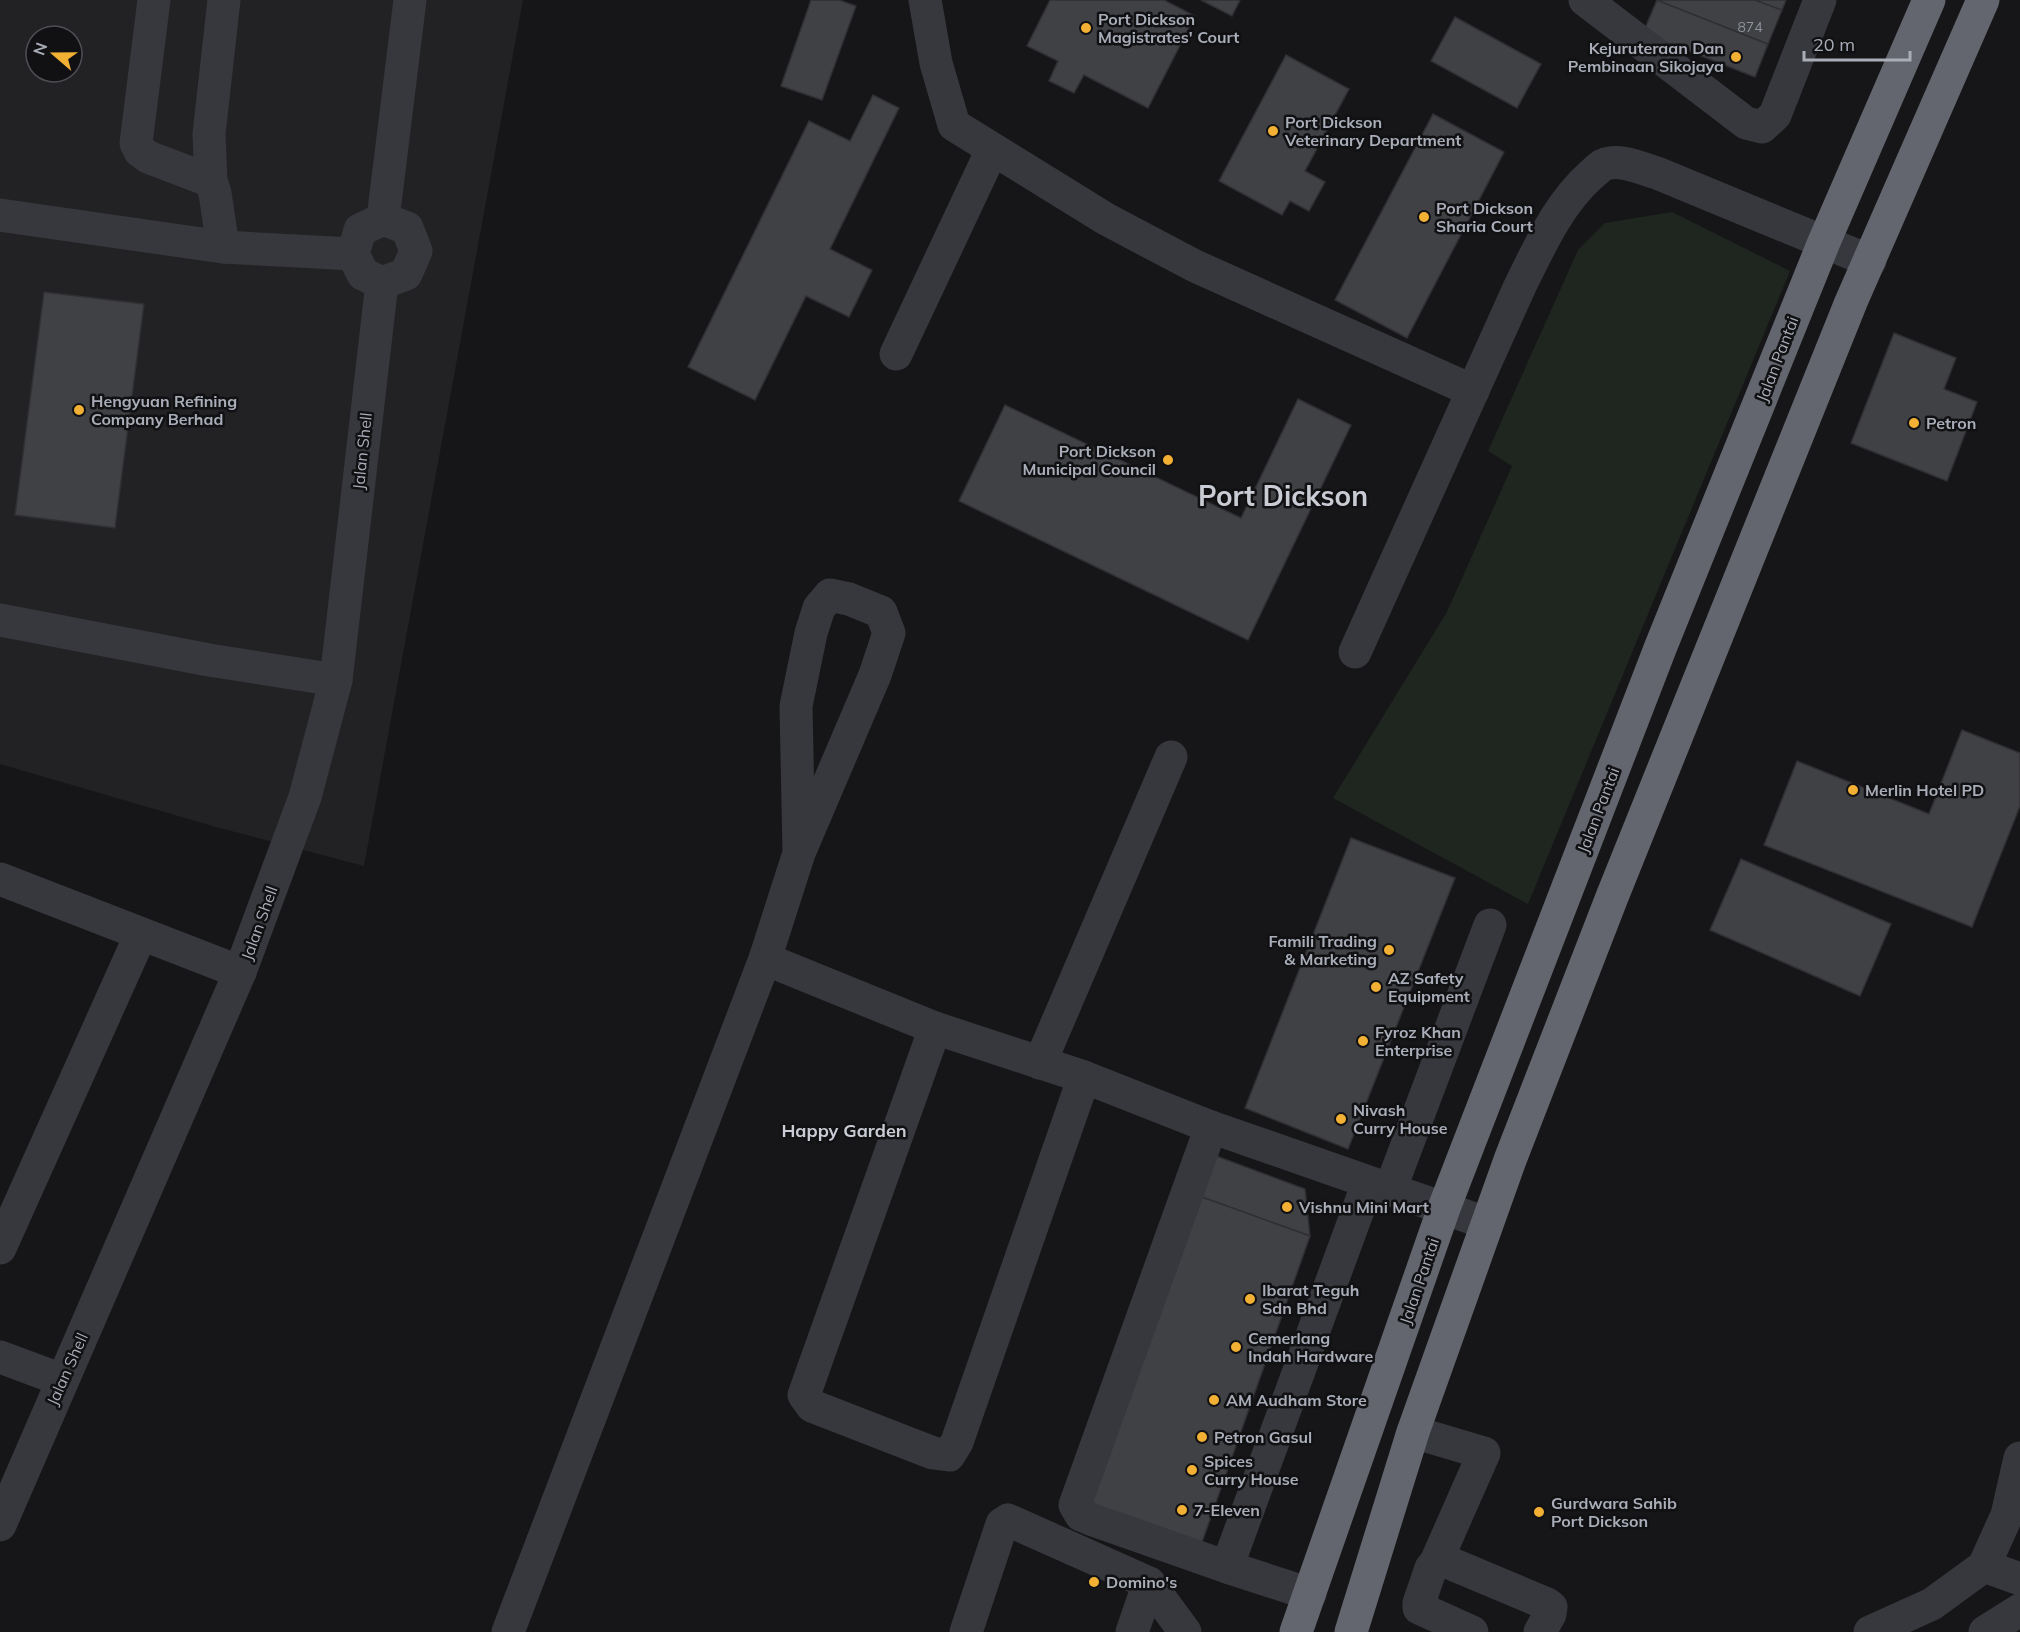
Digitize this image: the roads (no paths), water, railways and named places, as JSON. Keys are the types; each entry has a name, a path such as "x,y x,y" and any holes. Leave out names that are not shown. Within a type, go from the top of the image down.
{"highway":[{"name":"Jalan Pantai","path":"1296,1632 1444,1208 1661,646 1824,242 1929,0"},
{"path":"1351,1632 1413,1432 1486,1223 1612,897 1851,302 1983,0"}],"street":[{"path":"154,0 136,143 140,151 148,157 210,181"},
{"path":"223,247 215,193 210,181 209,134 224,0"},
{"path":"383,219 410,0"},
{"path":"924,0 936,63 954,125 1106,219 1196,266 1473,391"},
{"path":"1585,0 1624,13 1746,123 1762,127 1775,115 1820,0"},
{"path":"897,354 992,150"},
{"path":"1355,652 1545,235 1582,183 1602,165 1625,163 1657,173 1870,261"},
{"path":"0,215 223,247 353,254"},
{"path":"383,219 406,228 416,251 406,274 382,283 363,274 353,254 360,230 383,219"},
{"name":"Jalan Shell","path":"0,1521 240,972 305,797 336,680 382,283"},
{"path":"508,1632 765,959 799,853 875,675 889,633 881,612 849,599 830,595 819,608 811,633 796,706 799,853"},
{"path":"0,620 209,660 336,680"},
{"path":"1040,1063 1171,757"},
{"path":"0,879 240,972"},
{"path":"1227,1567 1379,1186 1490,925"},
{"path":"0,1248 141,934"},
{"path":"765,959 935,1028 1084,1077 1211,1127 1486,1223"},
{"path":"935,1028 804,1395 812,1406 933,1453 949,1455 957,1442 1084,1077"},
{"path":"1211,1127 1075,1505 1081,1515 1310,1594"},
{"path":"0,1357 62,1380"},
{"path":"1413,1432 1484,1453 1436,1562 1431,1568 1419,1602 1419,1608 1472,1632"},
{"path":"1870,1632 1932,1604 1984,1566 2007,1515 2020,1458"},
{"path":"966,1632 1002,1524 1008,1520 1149,1583 1185,1632"},
{"path":"1436,1562 1440,1559 1551,1607 1550,1614 1540,1632"},
{"path":"1984,1566 2020,1579"},
{"path":"1132,1632 1149,1583"},
{"path":"1985,1632 2020,1610"}],"place":[{"name":"Port Dickson Magistrates' Court","path":"1086,28"},
{"name":"Kejuruteraan Dan Pembinaan Sikojaya","path":"1736,57"},
{"name":"Port Dickson Veterinary Department","path":"1273,131"},
{"name":"Port Dickson Sharia Court","path":"1424,217"},
{"name":"Hengyuan Refining Company Berhad","path":"79,410"},
{"name":"Petron","path":"1914,423"},
{"name":"Port Dickson Municipal Council","path":"1168,460"},
{"name":"Merlin Hotel PD","path":"1853,790"},
{"name":"Famili Trading & Marketing","path":"1389,950"},
{"name":"AZ Safety Equipment","path":"1376,987"},
{"name":"Fyroz Khan Enterprise","path":"1363,1041"},
{"name":"Nivash Curry House","path":"1341,1119"},
{"name":"Vishnu Mini Mart","path":"1287,1207"},
{"name":"Ibarat Teguh Sdn Bhd","path":"1250,1299"},
{"name":"Cemerlang Indah Hardware","path":"1236,1347"},
{"name":"AM Audham Store","path":"1214,1400"},
{"name":"Petron Gasul","path":"1202,1437"},
{"name":"Spices Curry House","path":"1192,1470"},
{"name":"7-Eleven","path":"1182,1510"},
{"name":"Gurdwara Sahib Port Dickson","path":"1539,1512"},
{"name":"Domino's","path":"1094,1582"}],"district":[{"name":"Port Dickson","path":"1283,496"},
{"name":"Happy Garden","path":"844,1131"}]}
